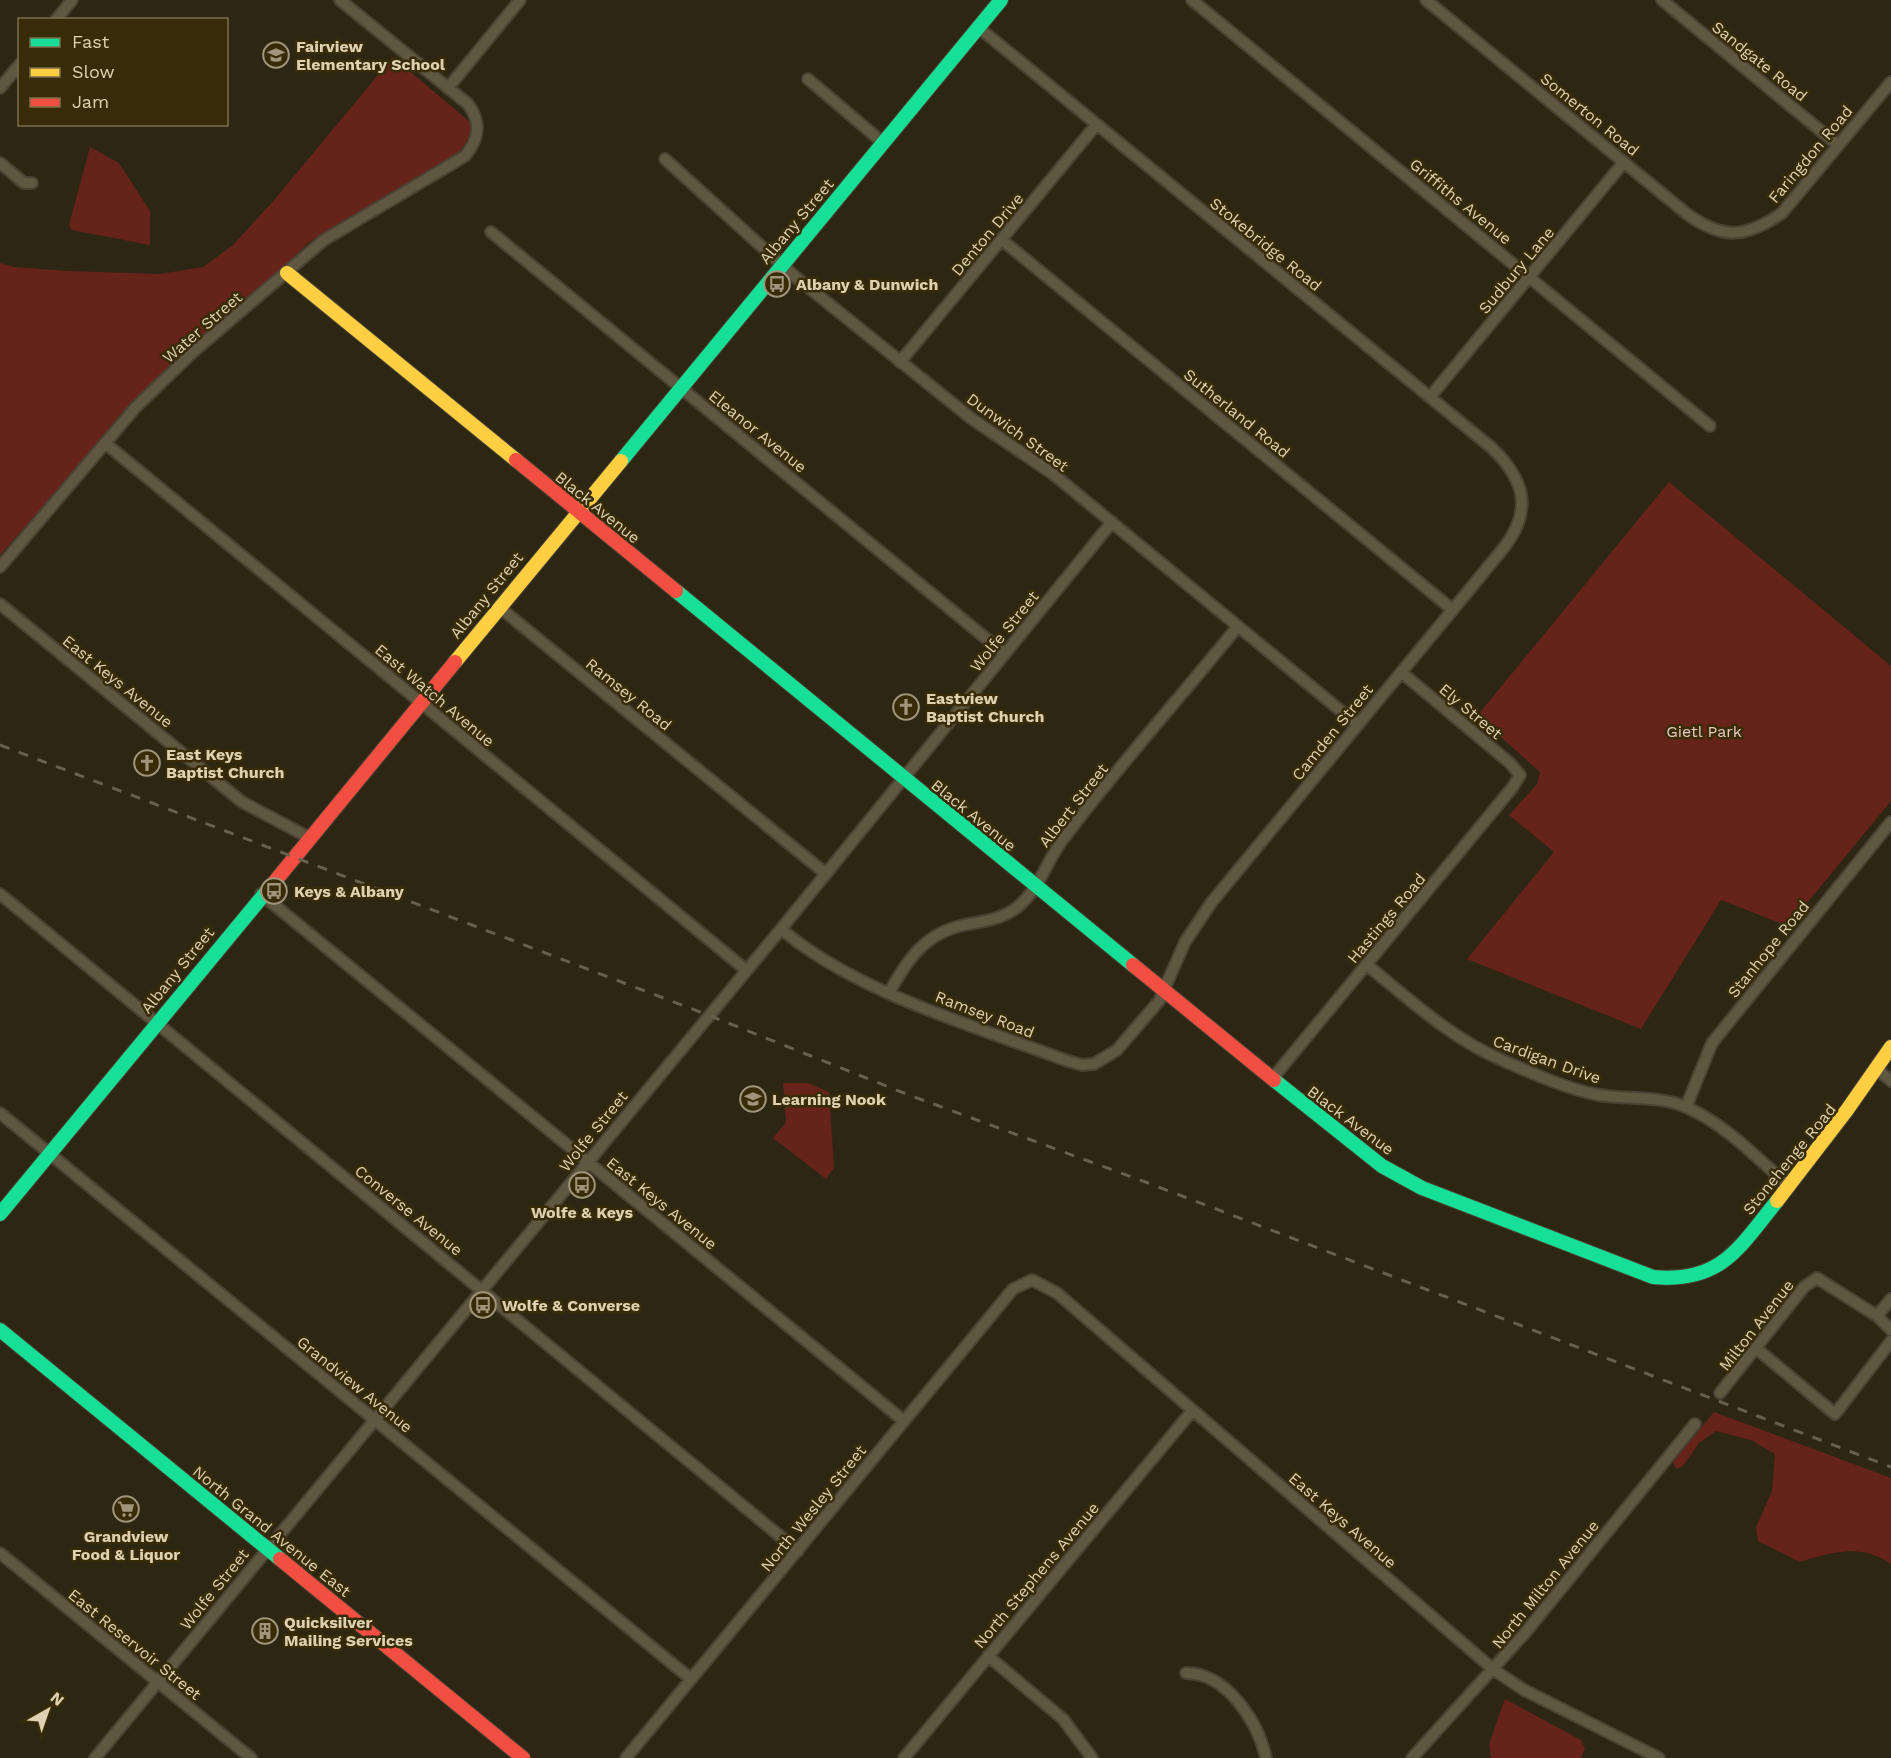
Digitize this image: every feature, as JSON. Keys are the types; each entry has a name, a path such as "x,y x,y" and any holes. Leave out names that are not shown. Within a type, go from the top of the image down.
{"street":[{"path":"58,18 72,0"},
{"path":"340,0 448,88 520,0"},
{"name":"Albany Street","path":"0,1214 261,894 1001,0"},
{"name":"Griffiths Avenue","path":"1192,0 1710,426"},
{"name":"Somerton Road","path":"1426,0 1697,221 1721,232 1743,238"},
{"name":"Sandgate Road","path":"1662,0 1838,145"},
{"name":"Stokebridge Road","path":"978,27 1502,458 1526,494"},
{"path":"0,88 18,66"},
{"path":"808,79 882,142"},
{"name":"Faringdon Road","path":"1743,238 1782,213 1891,81"},
{"name":"Water Street","path":"0,567 135,408 192,353 324,240 465,156 476,138 478,128 476,115 448,88"},
{"path":"1882,93 1891,100"},
{"name":"Denton Drive","path":"900,362 1096,125"},
{"name":"Dunwich Street","path":"665,159 781,264 900,362 972,420 1043,467 1358,725"},
{"path":"0,162 24,183 32,183"},
{"name":"Sudbury Lane","path":"1430,397 1624,162"},
{"name":"Eleanor Avenue","path":"491,232 1005,654"},
{"name":"Sutherland Road","path":"1002,240 1453,610"},
{"name":"Black Avenue","path":"288,273 1163,992 1382,1166 1422,1188 1653,1277 1682,1279 1696,1275"},
{"name":"East Watch Avenue","path":"105,443 746,970"},
{"name":"Camden Street","path":"1163,992 1193,927 1514,536 1526,494"},
{"name":"Wolfe Street","path":"95,1758 481,1288 781,929 902,777 1112,522"},
{"name":"East Keys Avenue","path":"0,604 242,802 308,837"},
{"name":"Ramsey Road","path":"499,607 825,873"},
{"name":"Albert Street","path":"889,993 910,958 929,939 962,925 1001,917 1022,903 1036,886 1064,838 1238,626"},
{"name":"Ely Street","path":"1401,672 1510,763 1520,775"},
{"name":"Hastings Road","path":"1272,1080 1512,788 1520,775"},
{"name":"Stanhope Road","path":"1686,1107 1712,1043 1891,822"},
{"name":"Converse Avenue","path":"0,894 798,1551"},
{"name":"East Keys Avenue","path":"261,894 904,1421"},
{"name":"Ramsey Road","path":"781,929 831,964 889,993 1082,1065 1106,1059 1117,1050 1158,1003 1163,992"},
{"name":"Cardigan Drive","path":"1367,965 1453,1033 1504,1061 1597,1095 1667,1102 1686,1107 1715,1124 1789,1186"},
{"name":"Stonehenge Road","path":"1696,1275 1728,1258 1835,1130 1891,1047"},
{"path":"1877,1069 1891,1081"},
{"name":"Grandview Avenue","path":"0,1113 691,1679"},
{"name":"Milton Avenue","path":"1720,1393 1757,1349 1803,1287 1817,1278 1876,1316"},
{"name":"East Keys Avenue","path":"1026,1280 1039,1281 1048,1286 1494,1670 1524,1690 1659,1758"},
{"name":"North Wesley Street","path":"626,1758 1013,1289 1026,1280"},
{"path":"1891,1299 1876,1316 1891,1330"},
{"name":"North Grand Avenue East","path":"0,1330 523,1758"},
{"path":"1757,1349 1835,1414 1891,1341"},
{"name":"North Stephens Avenue","path":"904,1758 1192,1411"},
{"name":"North Milton Avenue","path":"1412,1758 1476,1685 1494,1670 1695,1424"},
{"name":"East Reservoir Street","path":"0,1553 251,1758"},
{"path":"988,1656 1063,1719 1092,1758"},
{"path":"1186,1673 1199,1673 1226,1689 1248,1716 1266,1758"}],"green space":[{"path":"393,57 471,123 468,138 459,152 308,243 285,266 157,378 0,555 0,263 14,267 68,271 160,274 203,267 233,245 275,199"},
{"path":"90,147 119,163 150,211 150,245 72,230 69,225"},
{"name":"Gietl Park","path":"1669,482 1891,666 1891,801 1788,926 1721,900 1641,1029 1467,959 1554,852 1509,815 1537,784 1540,772 1477,716"},
{"path":"783,1083 808,1083 829,1092 834,1168 826,1179 773,1138 786,1122"},
{"path":"1714,1412 1891,1478 1891,1564 1869,1553 1846,1551 1800,1562 1758,1541 1756,1527 1772,1491 1775,1454 1751,1440 1716,1431 1699,1443 1683,1466 1676,1469 1673,1462"},
{"path":"1505,1699 1581,1740 1585,1749 1581,1758 1491,1758 1489,1744"}],"railway":[{"path":"0,745 708,1015 909,1095 1148,1183 1891,1467"}],"traffic: fast":[{"path":"621,461 1001,0"},
{"path":"676,591 1133,965"},
{"path":"0,1214 267,891"},
{"path":"1274,1080 1382,1166 1422,1188 1653,1277 1696,1274 1712,1268 1739,1248 1777,1201"},
{"path":"0,1330 280,1559"}],"traffic: slow":[{"path":"287,273 516,460"},
{"path":"455,662 621,461"},
{"path":"1777,1201 1847,1110 1891,1047"}],"traffic: jam":[{"path":"516,460 676,591"},
{"path":"267,891 455,662"},
{"path":"1133,965 1274,1080"},
{"path":"280,1559 523,1758"}],"place":[{"name":"Fairview Elementary School","path":"276,55"},
{"name":"Albany & Dunwich","path":"777,284"},
{"name":"Eastview Baptist Church","path":"906,707"},
{"name":"East Keys Baptist Church","path":"147,763"},
{"name":"Keys & Albany","path":"274,891"},
{"name":"Learning Nook","path":"753,1099"},
{"name":"Wolfe & Keys","path":"582,1185"},
{"name":"Wolfe & Converse","path":"483,1305"},
{"name":"Grandview Food & Liquor","path":"126,1509"},
{"name":"Quicksilver Mailing Services","path":"265,1631"}]}
